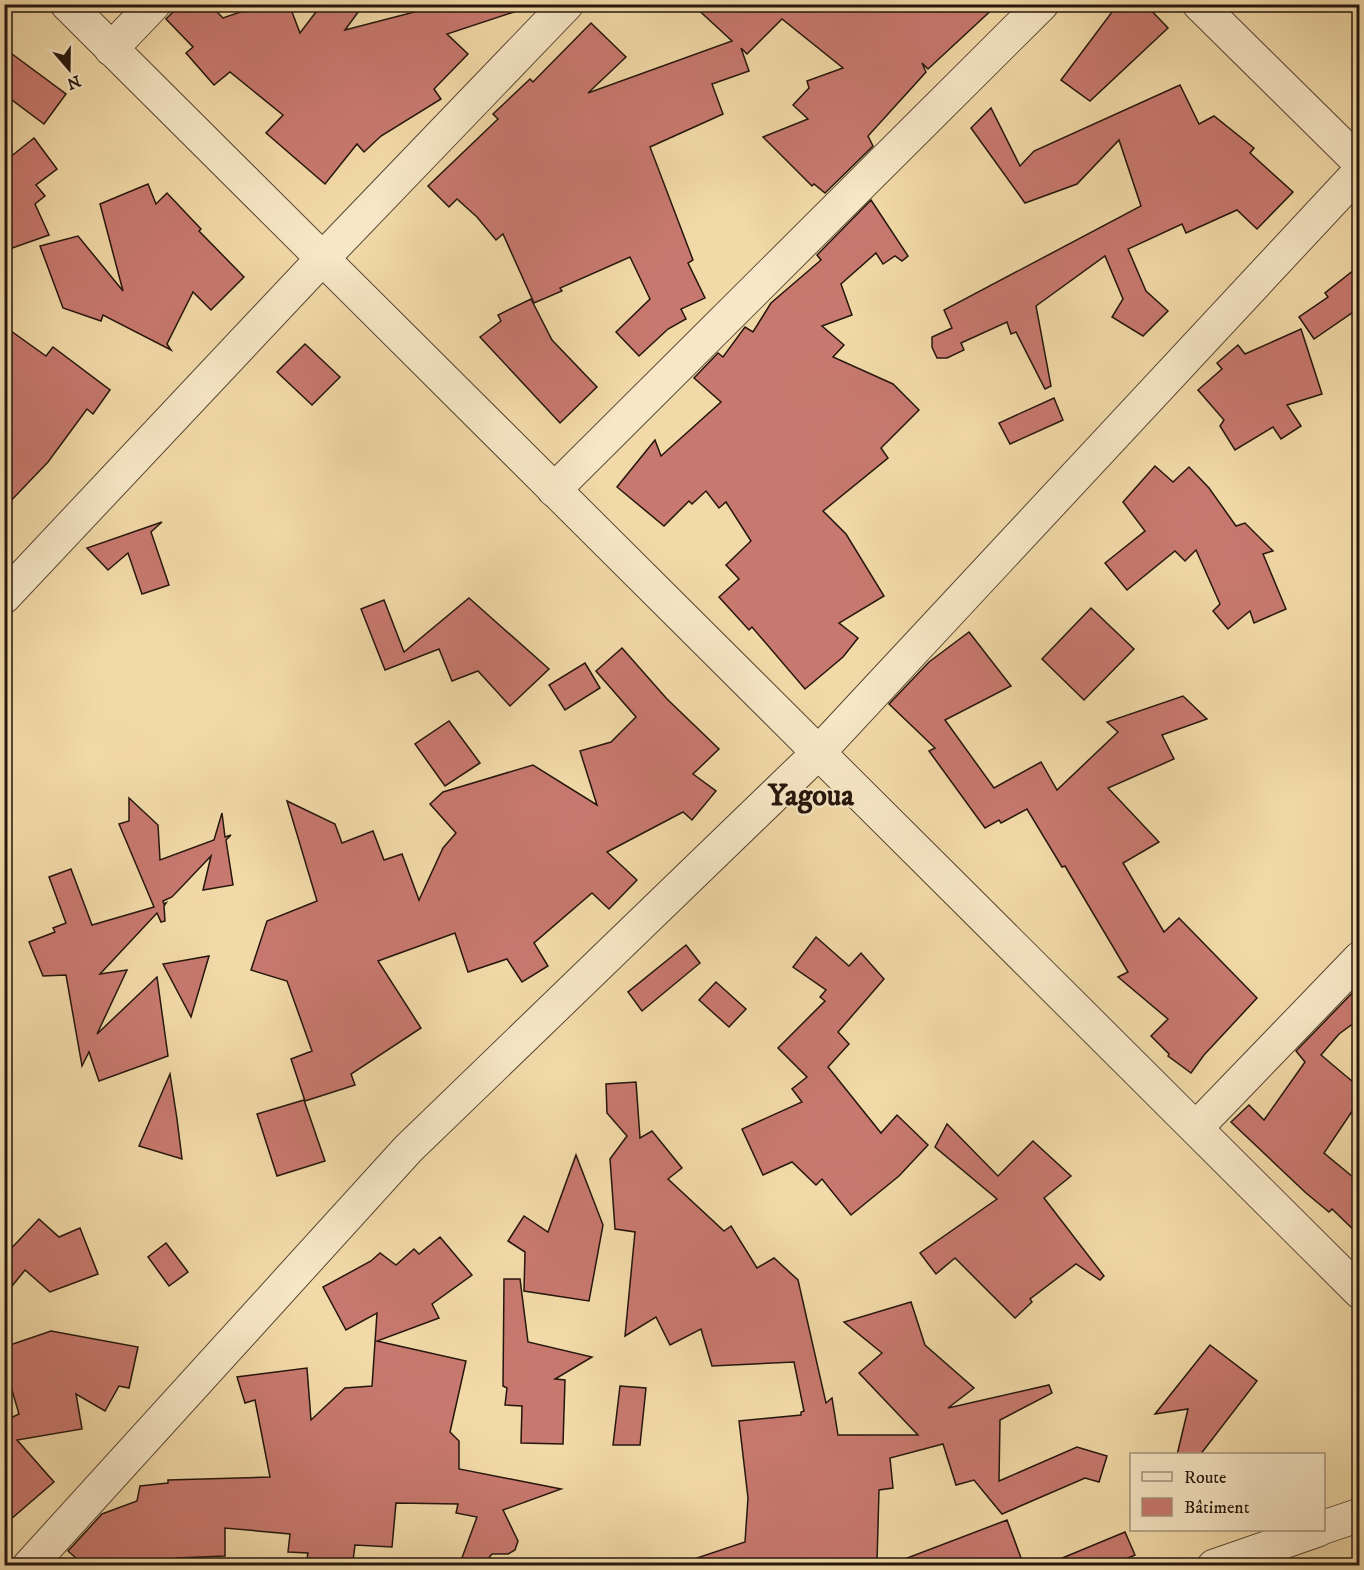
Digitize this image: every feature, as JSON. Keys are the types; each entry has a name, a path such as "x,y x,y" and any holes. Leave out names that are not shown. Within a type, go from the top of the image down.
{"street":[{"path":"67,4 1359,1292"},
{"path":"111,49 154,4"},
{"path":"4,597 322,259 567,4"},
{"path":"554,490 1042,4"},
{"path":"1199,4 1359,163"},
{"path":"29,1566 408,1149 817,754 1359,171"},
{"path":"1196,1128 1359,958"},
{"path":"1325,1526 1359,1515"},
{"path":"1214,1566 1315,1531"}],"building":[{"path":"181,4 209,4 223,18 264,4 289,4 300,33 322,4 364,4 345,30 445,4 522,4 523,9 447,34 468,54 434,89 441,99 381,136 364,152 357,144 325,184 266,133 283,115 230,72 214,85 186,53 193,47 166,19"},
{"path":"692,4 998,4 928,69 922,63 926,72 868,136 873,146 825,193 814,184 812,186 763,137 808,119 793,105 809,88 807,81 843,68 782,19 747,54 741,48 749,71 712,84 723,114 650,147 693,260 688,263 705,298 681,309 686,319 668,329 639,356 616,332 650,299 630,257 560,288 562,291 534,303 503,234 496,240 477,217 457,199 449,207 428,186 498,119 493,114 530,79 533,82 591,23 626,57 588,93 732,41"},
{"path":"1118,4 1145,4 1168,28 1090,101 1061,80"},
{"path":"4,48 66,94 44,124 4,94"},
{"path":"1180,85 1199,124 1214,116 1254,148 1250,153 1293,192 1257,229 1237,210 1186,233 1182,224 1128,249 1146,291 1168,311 1143,336 1112,317 1123,299 1105,256 1036,306 1051,386 1045,389 1016,332 1011,334 1007,322 961,343 964,350 947,358 937,358 932,347 932,337 952,328 944,310 1141,206 1119,140 1077,184 1025,203 971,128 991,108 1020,166 1034,151"},
{"path":"34,138 57,169 36,185 45,196 35,204 49,235 4,251 4,162"},
{"path":"148,184 156,204 167,193 201,229 199,231 244,277 211,310 193,292 167,344 171,350 103,315 101,321 63,308 40,246 78,236 123,291 100,204"},
{"path":"871,200 908,256 902,261 895,256 883,264 876,253 841,284 852,315 822,326 844,345 833,357 893,384 919,410 881,448 888,458 823,511 846,534 884,596 839,623 858,638 843,657 805,689 752,627 749,630 719,597 739,579 726,565 751,541 726,502 719,508 706,491 692,504 689,501 664,526 617,487 655,440 661,456 721,402 694,378 718,353 723,357 745,327 753,332 771,303 821,260 817,255"},
{"path":"1359,266 1359,308 1314,339 1299,317 1328,297 1325,293"},
{"path":"531,299 552,340 597,387 560,423 480,337 501,321 498,315"},
{"path":"4,326 46,356 53,347 110,390 93,414 87,409 48,462 4,508"},
{"path":"1301,329 1322,394 1287,405 1301,426 1281,439 1273,427 1235,450 1220,426 1224,420 1198,390 1222,369 1217,363 1238,345 1245,354"},
{"path":"305,344 340,377 312,405 277,372"},
{"path":"1054,398 1063,420 1010,444 999,423"},
{"path":"1155,466 1173,482 1189,467 1209,488 1236,526 1245,523 1273,551 1263,554 1286,609 1254,623 1250,611 1228,629 1213,611 1220,604 1196,550 1185,561 1175,551 1127,590 1105,563 1145,531 1123,502"},
{"path":"162,522 151,532 169,585 142,594 128,553 108,570 87,548"},
{"path":"469,598 549,669 510,706 478,671 452,681 439,649 385,670 361,609 384,600 404,652"},
{"path":"1091,608 1134,649 1084,700 1042,659"},
{"path":"969,632 1011,686 945,720 994,788 1041,762 1057,790 1118,732 1107,722 1183,696 1207,719 1162,735 1174,759 1108,788 1159,842 1123,863 1164,932 1179,918 1257,998 1204,1055 1191,1073 1168,1056 1169,1054 1151,1036 1168,1019 1118,977 1128,972 1065,866 1062,867 1027,809 1001,823 999,820 985,828 929,751 935,748 889,704 929,662"},
{"path":"622,648 667,699 719,749 693,774 716,791 692,820 683,812 607,852 637,880 609,909 592,893 534,943 548,966 522,982 507,959 468,972 455,933 378,961 421,1028 351,1074 355,1085 305,1101 291,1059 312,1051 287,981 251,970 267,921 317,901 287,801 335,824 342,843 373,831 384,860 402,854 419,900 443,848 456,833 430,804 443,792 533,765 597,805 580,751 611,742 636,717 596,671"},
{"path":"585,663 600,688 565,710 549,685"},
{"path":"449,721 480,763 445,786 415,744"},
{"path":"129,798 158,825 160,860 214,840 222,813 225,837 231,835 226,840 233,885 203,890 211,856 172,897 163,901 164,904 166,903 164,906 165,921 161,922 157,913 100,974 127,970 97,1034 157,977 168,1056 99,1081 89,1052 82,1066 66,975 43,976 29,942 55,932 53,928 66,923 49,877 71,869 92,925 154,907 119,824 129,821"},
{"path":"816,937 849,966 861,953 884,979 838,1032 849,1044 828,1067 881,1133 897,1115 928,1145 899,1176 851,1215 822,1179 816,1185 792,1162 763,1175 742,1129 802,1102 792,1089 807,1077 778,1048 825,1001 820,997 826,990 793,967"},
{"path":"686,945 700,963 642,1011 628,992"},
{"path":"209,956 191,1017 163,964"},
{"path":"716,982 746,1009 729,1027 699,1000"},
{"path":"1359,986 1359,1028 1354,1023 1339,1034 1321,1055 1359,1087 1359,1101 1324,1153 1359,1182 1359,1235 1332,1209 1329,1212 1306,1193 1231,1122 1249,1105 1264,1120 1305,1062 1296,1051"},
{"path":"170,1074 177,1119 182,1159 139,1146"},
{"path":"636,1082 640,1138 652,1131 682,1168 668,1179 724,1231 731,1226 757,1268 774,1258 798,1280 826,1403 832,1398 838,1435 918,1435 859,1373 882,1353 844,1322 911,1302 925,1345 974,1388 948,1408 1049,1385 1052,1393 1000,1420 999,1481 1077,1447 1107,1456 1099,1482 1085,1478 1002,1514 974,1480 956,1485 943,1444 890,1458 893,1488 879,1490 877,1562 689,1566 688,1561 745,1542 748,1498 739,1421 801,1415 804,1411 794,1362 712,1366 701,1329 670,1345 656,1317 625,1336 635,1232 615,1229 610,1159 627,1136 607,1113 606,1084"},
{"path":"304,1100 325,1161 277,1176 257,1114"},
{"path":"947,1124 998,1176 1033,1141 1071,1176 1044,1198 1104,1276 1100,1280 1076,1264 1030,1299 1032,1302 1015,1318 955,1258 936,1274 920,1253 997,1199 935,1147"},
{"path":"576,1155 603,1225 589,1301 524,1291 525,1252 508,1241 524,1216 548,1232"},
{"path":"39,1219 59,1237 80,1228 98,1274 50,1292 25,1270 4,1296 4,1256"},
{"path":"440,1237 472,1275 432,1304 439,1318 377,1341 466,1361 450,1432 459,1441 459,1469 561,1489 503,1510 518,1541 515,1550 508,1554 492,1554 482,1566 459,1566 477,1517 456,1513 458,1504 396,1503 392,1547 355,1545 353,1561 307,1558 308,1553 288,1552 290,1534 225,1528 225,1556 177,1558 178,1566 85,1566 68,1551 102,1514 137,1501 140,1486 168,1483 168,1480 270,1477 255,1400 245,1403 237,1377 307,1368 311,1420 345,1388 372,1386 377,1313 346,1330 323,1287 371,1261 380,1253 396,1265 414,1249 419,1254"},
{"path":"166,1243 188,1272 169,1286 148,1257"},
{"path":"504,1279 520,1279 528,1342 592,1357 555,1379 565,1380 563,1444 521,1443 522,1406 505,1405 507,1388 503,1386"},
{"path":"51,1331 138,1347 129,1388 119,1386 105,1411 76,1394 82,1429 17,1440 54,1482 4,1525 4,1421 19,1414 4,1363 4,1347"},
{"path":"1210,1345 1257,1381 1202,1453 1177,1453 1188,1409 1155,1414"},
{"path":"620,1386 646,1388 640,1445 613,1445"},
{"path":"1007,1520 1024,1566 894,1566 894,1563"},
{"path":"1125,1532 1135,1555 1109,1566 1043,1566"}],"district":[{"name":"Yagoua","path":"811,795"}]}
